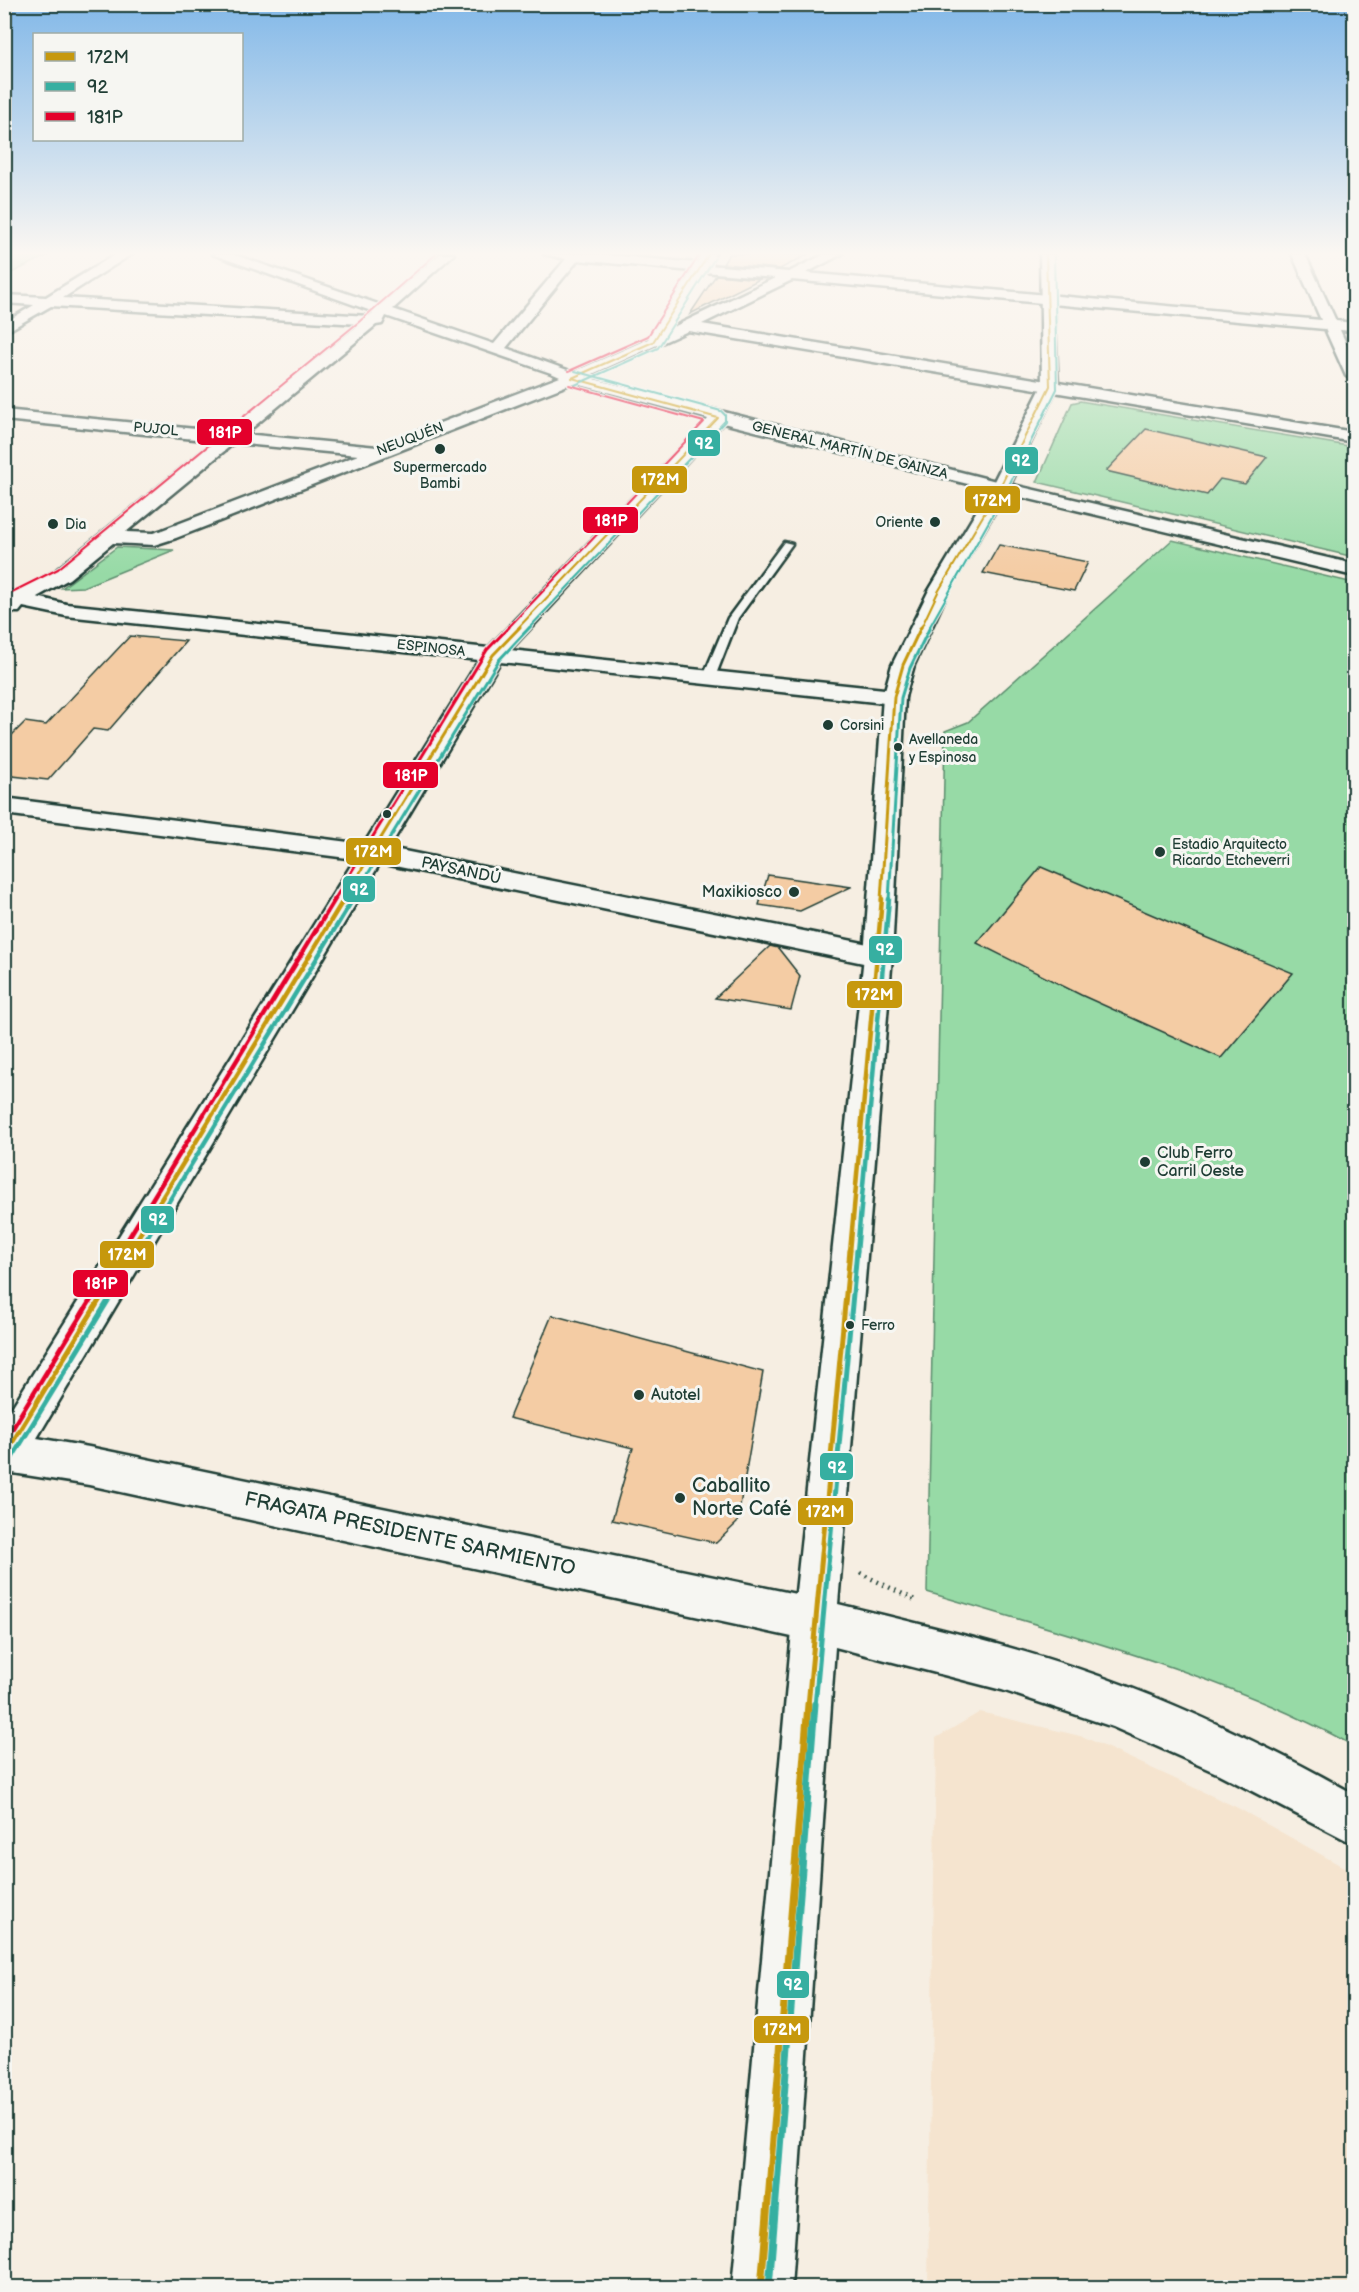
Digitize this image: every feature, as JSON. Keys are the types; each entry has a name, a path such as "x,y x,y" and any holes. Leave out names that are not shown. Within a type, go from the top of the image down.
{"street":[{"path":"4,619 9,600 62,574 323,361"},
{"name":"GENERAL MARTÍN DE GAINZA","path":"526,361 591,385 718,418 1354,570"},
{"name":"NEUQUÉN","path":"108,537 154,539 572,378 610,361"},
{"path":"899,361 1354,437"},
{"path":"761,2288 815,1620 878,956 894,697 903,665 938,592 1000,487 1050,386 1049,361"},
{"path":"1346,361 1354,376"},
{"name":"PUJOL","path":"4,415 379,451"},
{"path":"5,1454 493,655 718,418"},
{"name":"ESPINOSA","path":"9,600 66,610 894,697"},
{"name":"PAYSANDÚ","path":"4,806 371,853 878,956"},
{"name":"FRAGATA PRESIDENTE SARMIENTO","path":"5,1454 101,1468 815,1620 1009,1670 1111,1704 1212,1746 1354,1820"}],"lane":[{"path":"709,677 733,618 787,544"}],"path":[{"path":"821,1555 915,1600"}],"shaded area":[{"path":"980,1712 1084,1737 1236,1807 1354,1873 1354,2287 928,2287 936,1738"}],"green space":[{"path":"1080,401 1354,447 1354,557 1037,482 1072,403"},
{"name":"Club Ferro Carril Oeste","path":"1172,540 1354,583 1354,1746 1252,1697 1199,1677 1091,1641 927,1592 945,731 968,722"},
{"path":"117,547 174,550 83,587 62,588"}],"building":[{"path":"1146,429 1267,457 1245,484 1220,479 1207,495 1106,471"},
{"path":"999,545 1088,562 1074,591 983,573"},
{"path":"130,636 186,641 108,731 93,729 48,780 4,775 4,743 25,722 46,725"},
{"path":"1041,867 1293,973 1221,1058 1081,995 977,943"},
{"name":"Maxikiosco","path":"768,875 851,887 800,911 759,905"},
{"path":"770,946 778,948 800,976 791,1010 715,998"},
{"name":"Autotel","path":"552,1315 763,1372 737,1523 716,1543 612,1520 633,1448 509,1418"}],"transit line":[{"name":"181P","path":"4,596 58,569 311,361"},
{"name":"181P","path":"569,371 592,361"},
{"name":"172M","path":"572,378 610,361"},
{"name":"92","path":"575,385 629,361"},
{"name":"172M","path":"761,2288 815,1620 878,956 894,697 903,665 938,592 1000,487 1050,386 1049,361"},
{"name":"92","path":"769,2288 822,1621 885,957 901,698 910,668 945,596 1006,491 1057,389 1056,361"},
{"name":"92","path":"10,1461 499,660 725,421 725,415 721,411 575,371"},
{"name":"172M","path":"4,1456 493,655 718,418 572,378"},
{"name":"181P","path":"4,1442 487,650 704,422 569,385"}],"place":[{"name":"Supermercado Bambi","path":"440,449"},
{"name":"Oriente","path":"935,522"},
{"name":"Dia","path":"53,524"},
{"name":"Corsini","path":"828,725"},
{"name":"Avellaneda y Espinosa","path":"898,747"},
{"name":"Estadio Arquitecto Ricardo Etcheverri","path":"1160,852"},
{"name":"Maxikiosco","path":"794,892"},
{"name":"Club Ferro Carril Oeste","path":"1145,1162"},
{"name":"Ferro","path":"850,1325"},
{"name":"Autotel","path":"639,1395"},
{"name":"Caballito Norte Café","path":"680,1498"}]}
